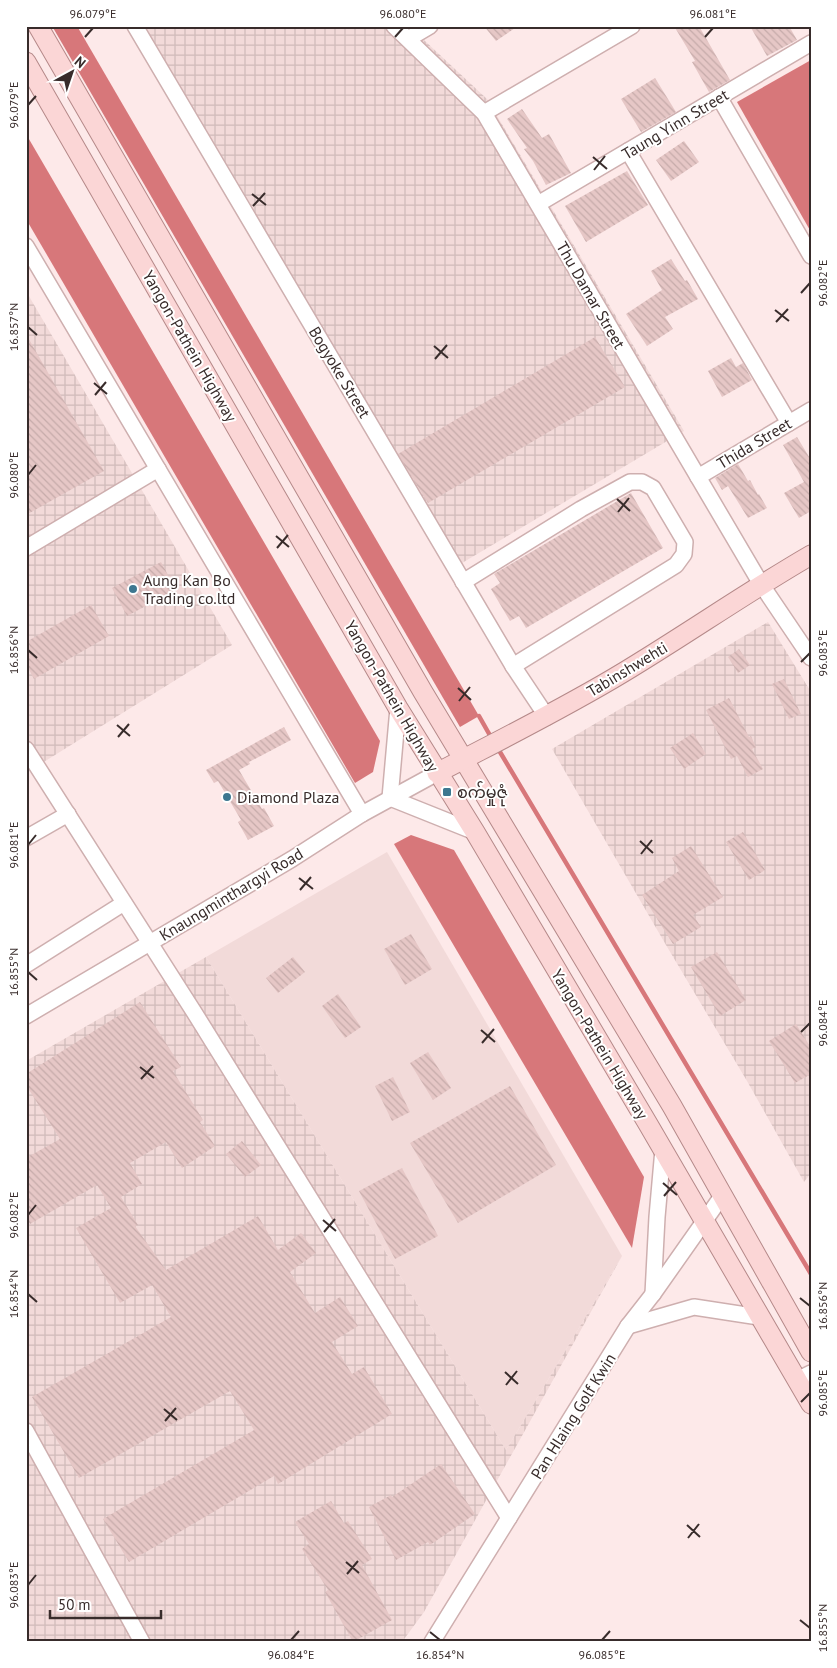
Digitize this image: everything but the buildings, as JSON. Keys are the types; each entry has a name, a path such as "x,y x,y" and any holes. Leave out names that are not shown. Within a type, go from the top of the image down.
{"main road":[{"name":"Yangon-Pathein Highway","path":"38,26 464,759 667,1098 809,1346"},
{"name":"Yangon-Pathein Highway","path":"26,62 437,774 475,832 663,1149 759,1317 804,1377 811,1404"},
{"name":"Tabinshwehti","path":"437,774 547,717 625,672 761,584 811,555"}],"street":[{"name":"Bogyoke Street","path":"135,26 513,666 547,717"},
{"name":"Thu Damar Street","path":"394,26 484,113 761,584 811,658"},
{"path":"408,39 430,26"},
{"path":"484,113 632,26"},
{"name":"Taung Yinn Street","path":"538,204 811,43"},
{"path":"719,97 811,256"},
{"path":"628,151 789,423"},
{"path":"26,246 362,814"},
{"name":"Thida Street","path":"698,477 811,410"},
{"path":"26,548 158,469"},
{"path":"463,582 581,509 630,482 642,482 653,488 685,542 684,554 676,565 513,666"},
{"path":"398,708 390,798 475,832"},
{"path":"26,749 150,943 509,1518"},
{"name":"Knaungminthargyi Road","path":"26,1016 292,859 362,814 437,774"},
{"path":"26,838 68,814"},
{"path":"26,965 124,903"},
{"path":"653,1294 663,1149"},
{"name":"Pan Hlaing Golf Kwin","path":"432,1642 628,1326 653,1294 722,1196"},
{"path":"628,1326 694,1307 759,1317"},
{"path":"26,1431 142,1642"}],"shaded area":[{"path":"52,26 77,26 479,716 460,727"},
{"path":"141,26 409,26 487,99 684,431 457,566"},
{"path":"811,60 811,232 737,102"},
{"path":"26,134 380,741 373,772 355,783 26,219"},
{"path":"26,291 232,645 26,773"},
{"path":"768,622 811,692 811,1173 804,1182 747,1081 552,749"},
{"path":"411,835 454,850 644,1177 632,1248 394,844"},
{"path":"387,852 622,1256 506,1450 206,957"},
{"path":"206,957 506,1450 622,1256 424,1612 402,1642 26,1642 26,1061"}],"waterway":[{"path":"479,716 492,739"},
{"path":"497,747 811,1274"}],"place":[{"name":"Aung Kan Bo Trading co.ltd","path":"133,589"},
{"name":"စက်မှုဇုံ","path":"447,792"},
{"name":"Diamond Plaza","path":"227,797"}]}
